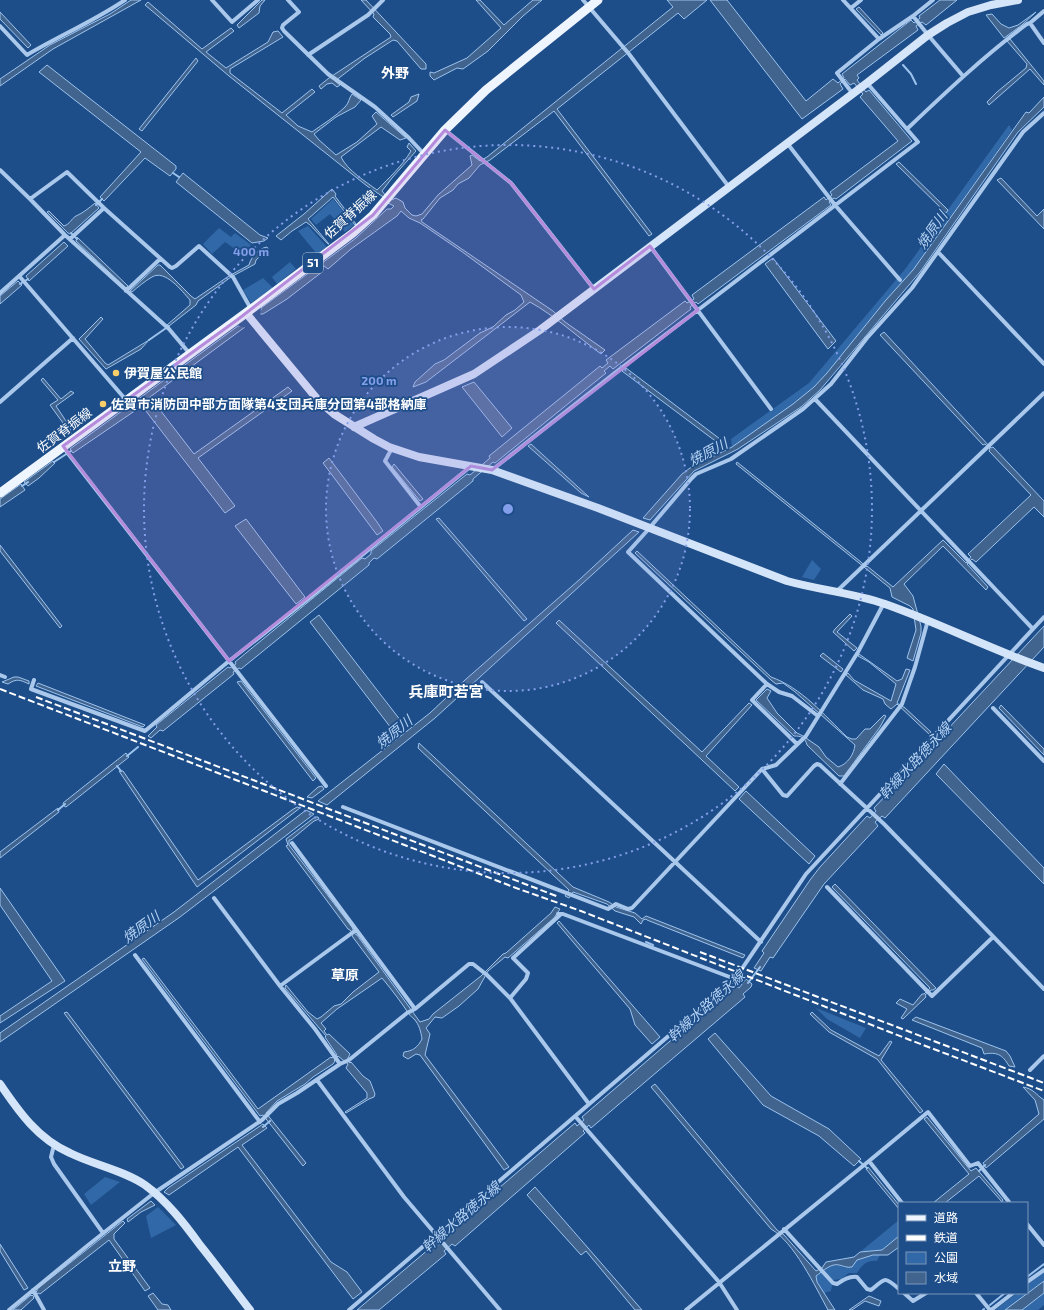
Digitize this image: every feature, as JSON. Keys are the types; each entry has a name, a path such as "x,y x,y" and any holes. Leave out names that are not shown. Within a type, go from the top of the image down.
{"main road":[{"name":"佐賀脊振線","path":"0,492 64,448 126,400 190,354 250,316 346,238 373,215 445,130 486,90 586,4 598,0"}],"street":[{"path":"0,26 27,55 56,38 105,13 125,0"},
{"path":"212,0 232,22 258,0"},
{"path":"288,0 299,12 284,25 282,28 284,31 328,74 375,107 424,154"},
{"path":"308,55 371,12 383,0"},
{"path":"843,0 879,39"},
{"path":"851,8 861,0"},
{"path":"853,94 837,73 879,39 913,16 933,0"},
{"path":"354,427 364,420 423,391 483,368 499,359 853,94 925,32 968,12 1018,0"},
{"path":"586,4 629,54 729,187"},
{"path":"907,129 963,76 1007,38 1030,23 1044,11"},
{"path":"913,16 963,76"},
{"path":"1030,23 1044,43"},
{"path":"489,470 918,142 867,83"},
{"path":"818,716 792,696 779,692 767,684 628,552 696,474 731,459 803,409 831,384 867,338 912,288 1023,132 1044,113"},
{"path":"445,130 511,183 594,289"},
{"path":"787,143 834,205 900,280"},
{"path":"0,170 65,235 167,327 190,354"},
{"path":"30,199 67,172 103,207 160,259 172,268 199,246 231,275 250,316 318,400 334,414 374,440 419,457 474,466 546,489 787,580 809,587 858,596 884,603 1044,668"},
{"path":"70,239 103,207"},
{"path":"1,292 21,278 65,235"},
{"path":"650,246 771,410"},
{"path":"938,252 1044,364"},
{"path":"126,291 160,259"},
{"path":"21,278 126,400"},
{"path":"0,402 73,338"},
{"path":"836,592 1044,393"},
{"path":"815,398 1033,629"},
{"path":"64,448 326,786"},
{"path":"392,448 385,462 420,506"},
{"path":"34,680 31,689 145,731 420,506 474,466"},
{"path":"343,807 608,909 614,904 628,909 632,908 762,769 776,764 805,738 858,652 884,603"},
{"path":"349,1310 735,979 806,874 1044,618"},
{"path":"840,784 900,706 916,667 929,620"},
{"path":"0,675 5,677"},
{"path":"482,682 761,942"},
{"path":"767,684 752,700 798,744"},
{"path":"993,708 1044,761"},
{"path":"762,769 783,795 787,796 817,764 820,765 880,820 1044,989"},
{"path":"292,843 415,1008"},
{"path":"827,887 932,996 993,937"},
{"path":"214,898 339,1062"},
{"path":"510,998 526,979 528,973 513,958 559,914 563,914 735,979"},
{"path":"280,986 356,930"},
{"path":"135,955 260,1122"},
{"path":"9,1310 154,1193 260,1122 278,1104 317,1080 339,1062 347,1062 469,964 473,964 488,975 510,998 589,1104"},
{"path":"1030,1070 1044,1056"},
{"path":"317,1080 404,1196 500,1310"},
{"path":"0,1084 23,1117 32,1127 54,1145 69,1153 131,1178 144,1185 164,1201 184,1223 250,1310"},
{"path":"686,1310 928,1112 970,1166 978,1163 1007,1202"},
{"path":"575,1116 719,1282 738,1310"},
{"path":"54,1145 51,1157 54,1164 103,1233"},
{"path":"865,1163 901,1202"},
{"path":"1028,1225 1044,1245"},
{"path":"782,1230 833,1283 837,1284 844,1279 853,1276 857,1277 867,1289 871,1290 884,1279 888,1280 898,1288"},
{"path":"1028,1281 1044,1270"},
{"path":"33,1290 44,1310"},
{"path":"905,1294 913,1301 924,1294"},
{"path":"977,1294 990,1310 1012,1294"}],"highlighted area":[{"path":"445,130 511,183 594,289 650,246 698,310 492,470 471,466 229,661 63,446 237,320 373,215"}],"green space":[{"path":"1009,125 1012,130 913,270 886,300 827,373 814,387 793,404 732,447 731,439 809,383 906,268"},
{"path":"333,199 354,225 345,232 330,214 316,225 311,219"},
{"path":"308,226 327,247 317,254 298,231"},
{"path":"219,228 231,237 235,233 251,245 242,254 225,242 212,254 203,244"},
{"path":"290,262 296,269 277,284 272,277"},
{"path":"263,278 273,288 251,303 243,290"},
{"path":"812,560 821,569 814,580 802,577"},
{"path":"816,1008 866,1028 860,1038 827,1019"},
{"path":"105,1177 120,1182 91,1205 84,1194"},
{"path":"158,1207 176,1225 151,1238 146,1216"},
{"path":"898,1221 898,1237 882,1250 860,1252"},
{"path":"873,1255 880,1255 877,1261 870,1261 865,1264 857,1273 849,1273 841,1279 833,1280 831,1291 824,1293 817,1282 816,1276 830,1267 840,1266 845,1268 857,1260"},
{"path":"1044,1272 1044,1281 1028,1293 1028,1284"},
{"path":"1044,1293 1044,1305 1038,1310 1022,1310"},
{"path":"1016,1294 1027,1294 1005,1310 995,1310"}],"water":[{"path":"131,0 141,0 53,49 0,86 0,79 50,45 110,14"},
{"path":"262,0 265,0 260,6 259,13 239,28 237,25"},
{"path":"361,0 366,0 426,64 426,69 421,69 397,41 393,40 365,58 335,81 340,85 337,87 332,83 327,84 321,89 319,86 329,78 391,37 390,34 373,17 374,14"},
{"path":"476,0 480,0 504,25 533,0 542,0 523,16 488,51 463,69 457,68 434,80 430,76 430,72 434,73 467,58 501,28"},
{"path":"667,0 707,0 684,19 678,13 557,109 652,234 649,236 554,111 490,160 480,165 469,178 458,184 453,190 440,198 421,220 553,311 565,322 605,350 601,354 557,320 530,302 426,382 413,387 415,382 435,364 444,360 480,333 493,327 524,302 521,295 461,251 420,223 409,218 401,211 397,216 351,249 328,269 324,266 322,267 322,272 287,299 263,314 260,314 245,327 150,397 194,454 288,387 292,391 198,458 235,506 225,513 142,406 73,453 70,449 240,326 261,310 261,308 356,238 387,209 391,209 394,206 388,203 391,200 396,198 403,202 405,208 412,215 416,216 422,214 438,195 472,165 470,156 472,155 480,161 487,157 673,7"},
{"path":"710,0 727,0 806,101 833,79 838,83 844,78 842,74 911,20 914,23 920,18 919,16 940,0 957,0 926,25 922,22 916,26 918,30 857,75 859,78 857,80 866,92 869,90 912,141 836,199 834,198 829,202 831,205 698,304 696,302 690,307 691,309 613,369 610,366 604,371 606,373 495,463 493,462 473,479 473,481 377,559 374,558 369,565 241,669 239,668 233,672 234,674 163,731 160,730 151,738 148,736 157,727 156,725 228,667 230,668 236,664 235,662 362,558 365,559 371,554 371,551 467,474 470,475 490,458 489,456 600,366 602,368 608,363 606,360 685,301 687,303 694,299 692,295 824,197 826,200 832,195 830,192 898,141 860,97 863,94 854,83 850,85 845,79 840,84 843,89 802,119"},
{"path":"148,2 202,49 231,28 234,31 206,52 226,68 268,42 273,32 278,31 283,37 230,69 230,73 282,113 312,89 315,92 286,115 298,126 312,132 345,107 352,94 361,100 355,107 336,117 314,134 336,155 357,142 377,124 372,116 376,112 406,138 400,140 381,127 341,157 352,171 377,190 404,162 411,151 407,147 409,143 416,151 382,191 386,196 385,198 367,186 229,76 145,5"},
{"path":"859,7 883,33 881,35 856,9"},
{"path":"0,12 31,45 28,48 0,19"},
{"path":"1036,12 1022,25 1004,38 986,15 992,14 1001,24 1009,28 1018,25"},
{"path":"1010,39 1044,81 1044,85 1030,69 989,105 987,102 997,92 1026,68 1027,64 1007,41"},
{"path":"196,58 198,61 142,131 139,129"},
{"path":"47,65 176,166 176,169 170,176 145,158 104,201 100,197 141,152 39,72"},
{"path":"419,94 417,101 393,117 391,115 409,102 411,97"},
{"path":"1044,97 1044,107 1018,132 920,272 820,390 801,407 738,449 694,471 650,520 643,518 682,474 690,468 732,447 793,404 814,387 886,300 913,270 1026,112 1029,113"},
{"path":"899,162 948,210 946,213 896,164"},
{"path":"183,173 260,235 268,238 264,241 252,243 176,182"},
{"path":"1001,178 1037,216 1044,209 1044,229 997,180"},
{"path":"332,189 336,194 335,196 356,224 355,225 333,197 308,219 329,244 306,222 281,240 276,236 304,214"},
{"path":"95,203 99,208 70,234 47,212 49,211 64,226 74,217 84,212"},
{"path":"77,237 128,286 126,288 76,241"},
{"path":"64,242 68,246 29,281 26,276"},
{"path":"267,247 268,249 256,260 255,264 231,277 198,301 196,305 169,326 167,325 190,305 190,300 173,282 168,278 157,275 132,292 130,291 158,265 160,265 195,299 229,276 249,265 256,253"},
{"path":"773,258 836,341 828,349 765,264"},
{"path":"18,281 22,285 0,304 0,296"},
{"path":"101,317 103,319 85,339 108,365 149,340 141,349 106,369 79,339"},
{"path":"884,332 991,448 993,447 1044,501 1044,517 1034,507 976,562 972,559 967,564 988,587 986,590 943,546 904,584 913,596 921,626 921,633 913,661 907,658 916,630 913,609 892,597 890,588 736,464 737,462 866,567 867,566 893,587 943,540 966,563 971,557 968,554 1031,495 989,451 990,449 985,444 983,445 880,335"},
{"path":"626,368 728,445 722,446 622,371"},
{"path":"43,378 61,399 71,391 74,393 56,406 70,427 71,434 50,405 58,400 41,380"},
{"path":"474,382 512,428 502,437 462,387"},
{"path":"531,444 589,497 581,493 528,446"},
{"path":"329,458 383,531 377,535 323,463"},
{"path":"53,461 55,463 28,486 24,482"},
{"path":"394,464 423,499 420,501 392,467"},
{"path":"21,484 25,490 0,507 0,499"},
{"path":"439,518 527,619 524,621 436,519"},
{"path":"246,519 305,597 296,604 235,526"},
{"path":"633,530 639,532 435,718 327,805 318,801 430,713"},
{"path":"0,545 62,626 60,628 0,551"},
{"path":"637,551 771,677 782,682 793,688 803,695 847,737 856,739 865,729 870,729 884,715 886,716 880,727 844,776 839,776 807,745 804,739 794,736 756,700 767,689 771,691 767,698 777,713 797,733 819,747 826,757 838,767 845,764 850,758 855,745 794,691 783,683 776,684 771,680 635,553"},
{"path":"850,614 852,616 837,632 857,648 854,651 833,632"},
{"path":"319,615 401,721 391,728 310,622"},
{"path":"559,620 702,752 749,703 752,705 706,756 739,787 735,791 556,623"},
{"path":"1044,626 1044,647 885,818 882,816 875,822 878,826 824,884 773,958 770,957 761,971 754,968 764,953 762,951 820,867 867,816 870,818 876,811 874,808"},
{"path":"823,653 843,669 841,672 820,656"},
{"path":"859,654 897,681 902,679 906,669 910,670 897,703 904,707 931,732 930,735 897,704 891,709 885,704 883,699 863,690 846,675 848,673 854,680 891,701 896,684 869,662 858,656"},
{"path":"14,677 29,681 29,684 18,680 8,684 2,682"},
{"path":"241,681 316,778 313,781 237,682"},
{"path":"38,683 145,725 143,727 36,686"},
{"path":"1001,705 1044,749 1044,755 999,708"},
{"path":"419,743 573,887 609,902 616,907 635,913 642,919 646,916 745,955 743,958 646,919 643,920 641,924 634,917 615,911 607,904 573,892 569,898 565,896 569,890 418,748"},
{"path":"126,753 129,757 66,807 64,806 63,803"},
{"path":"944,764 1044,868 1044,884 936,774"},
{"path":"119,771 123,771 198,880 292,810 297,807 300,808 197,887"},
{"path":"322,786 324,789 312,798 307,797 318,787"},
{"path":"746,791 815,856 809,864 739,799"},
{"path":"58,808 59,812 0,858 0,852"},
{"path":"306,810 314,814 180,917 0,1042 0,1033 174,912"},
{"path":"315,817 318,817 319,819 314,821 291,840 289,840 289,845 352,927 355,934 420,1022 429,1019 433,1014 481,976 503,954 551,913 555,907 560,909 554,918 508,958 505,957 488,971 478,989 459,1006 442,1018 435,1017 426,1028 430,1034 425,1055 509,1167 504,1170 420,1055 416,1054 408,1059 403,1056 404,1052 413,1050 419,1044 422,1039 420,1031 416,1021 382,978 337,1009 321,1023 326,1029 324,1031 327,1035 329,1034 350,1054 347,1060 350,1063 351,1062 363,1076 370,1081 375,1094 374,1097 346,1113 345,1112 367,1098 367,1093 346,1068 348,1064 338,1056 334,1060 335,1061 333,1064 305,1084 277,1101 266,1113 306,1163 303,1166 263,1115 260,1116 142,959 144,958 258,1109 331,1057 332,1058 337,1055 325,1037 326,1036 285,988 286,985 308,1012 317,1019 334,1006 341,1004 353,992 379,972 352,936 353,934 286,846 288,845 286,839"},
{"path":"835,884 936,988 925,995 926,997 903,1019 901,1018 907,1009 896,1003 900,999 913,1005 922,994 930,988 832,887"},
{"path":"0,888 65,981 0,1023 0,1016 52,981 0,905"},
{"path":"559,921 660,1037 652,1044 635,1025 630,1009 557,923"},
{"path":"746,979 752,984 751,987 743,994 745,997 591,1128 589,1125 583,1131 585,1133 455,1246 452,1244 444,1251 446,1254 379,1310 357,1310 436,1243 439,1245 446,1237 444,1235 575,1123 577,1126 584,1120 582,1117 735,985 739,988"},
{"path":"67,1012 184,1167 181,1169 64,1013"},
{"path":"812,1012 831,1030 879,1056 890,1041 892,1042 881,1060 923,1111 920,1113 877,1059 829,1032 810,1014"},
{"path":"916,1017 1006,1051 1015,1067 1009,1066 999,1055 992,1053 984,1054 982,1048 912,1020"},
{"path":"715,1033 771,1096 829,1129 861,1159 854,1166 819,1136 763,1105 708,1039"},
{"path":"655,1084 777,1230 784,1235 816,1271 822,1268 826,1262 854,1257 860,1252 882,1250 898,1237 898,1248 888,1255 873,1255 857,1260 852,1267 833,1265 816,1276 817,1282 835,1310 828,1310 796,1254 780,1235 771,1229 651,1087"},
{"path":"1023,1087 1032,1090 1044,1100 1044,1119 986,1168 983,1163 1039,1114 1035,1100"},
{"path":"927,1117 971,1171 976,1168 1003,1200 1002,1202 979,1176 946,1202 934,1202 969,1174 924,1119"},
{"path":"263,1124 267,1128 242,1145 331,1262 347,1272 362,1292 353,1299 238,1147 169,1195 164,1192"},
{"path":"868,1167 898,1204 898,1208 866,1169"},
{"path":"535,1187 642,1310 635,1310 586,1251 581,1255 527,1195"},
{"path":"151,1201 155,1205 141,1212 128,1222 127,1219"},
{"path":"123,1221 125,1223 114,1234 114,1239 150,1288 145,1291 109,1240 40,1294 38,1293 21,1310 13,1310 31,1295 32,1296 37,1289"},
{"path":"0,1244 28,1288 24,1290 0,1251"},
{"path":"1044,1281 1044,1293 1022,1310 1005,1310 1028,1294"},
{"path":"153,1293 162,1304 168,1305 171,1310 158,1310 148,1296"},
{"path":"869,1296 881,1301 879,1306 865,1301 852,1310 849,1310"}],"pier":[{"path":"261,308 260,317 247,328 238,326"}],"waterway":[{"path":"903,65 911,74 916,84"},
{"path":"173,173 179,177"},
{"path":"96,205 102,199"},
{"path":"71,233 77,239"},
{"path":"20,284 28,279"},
{"path":"149,340 169,326"},
{"path":"54,462 71,451"},
{"path":"22,486 28,482"},
{"path":"127,756 138,747"},
{"path":"117,766 121,771"},
{"path":"58,810 65,804"},
{"path":"646,942 653,945"},
{"name":"幹線水路徳永線","path":"748,983 760,967"},
{"path":"263,1127 270,1121"},
{"path":"859,1161 867,1168"},
{"path":"979,1171 985,1165"},
{"path":"1028,1276 1044,1264"},
{"path":"990,1305 1004,1294"}],"railway":[{"path":"0,689 516,888 581,911 1044,1091"},
{"path":"36,697 559,897"},
{"path":"700,952 1044,1083"}],"place":[{"name":"伊賀屋公民館","path":"116,373"},
{"name":"佐賀市消防団中部方面隊第4支団兵庫分団第4部格納庫","path":"103,404"}],"district":[{"name":"外野","path":"395,73"},
{"name":"兵庫町若宮","path":"446,692"},
{"name":"草原","path":"345,975"},
{"name":"立野","path":"122,1266"}],"water label":[{"name":"焼原川","path":"932,230"},
{"name":"焼原川","path":"708,452"},
{"name":"焼原川","path":"394,732"},
{"name":"焼原川","path":"141,927"}]}
